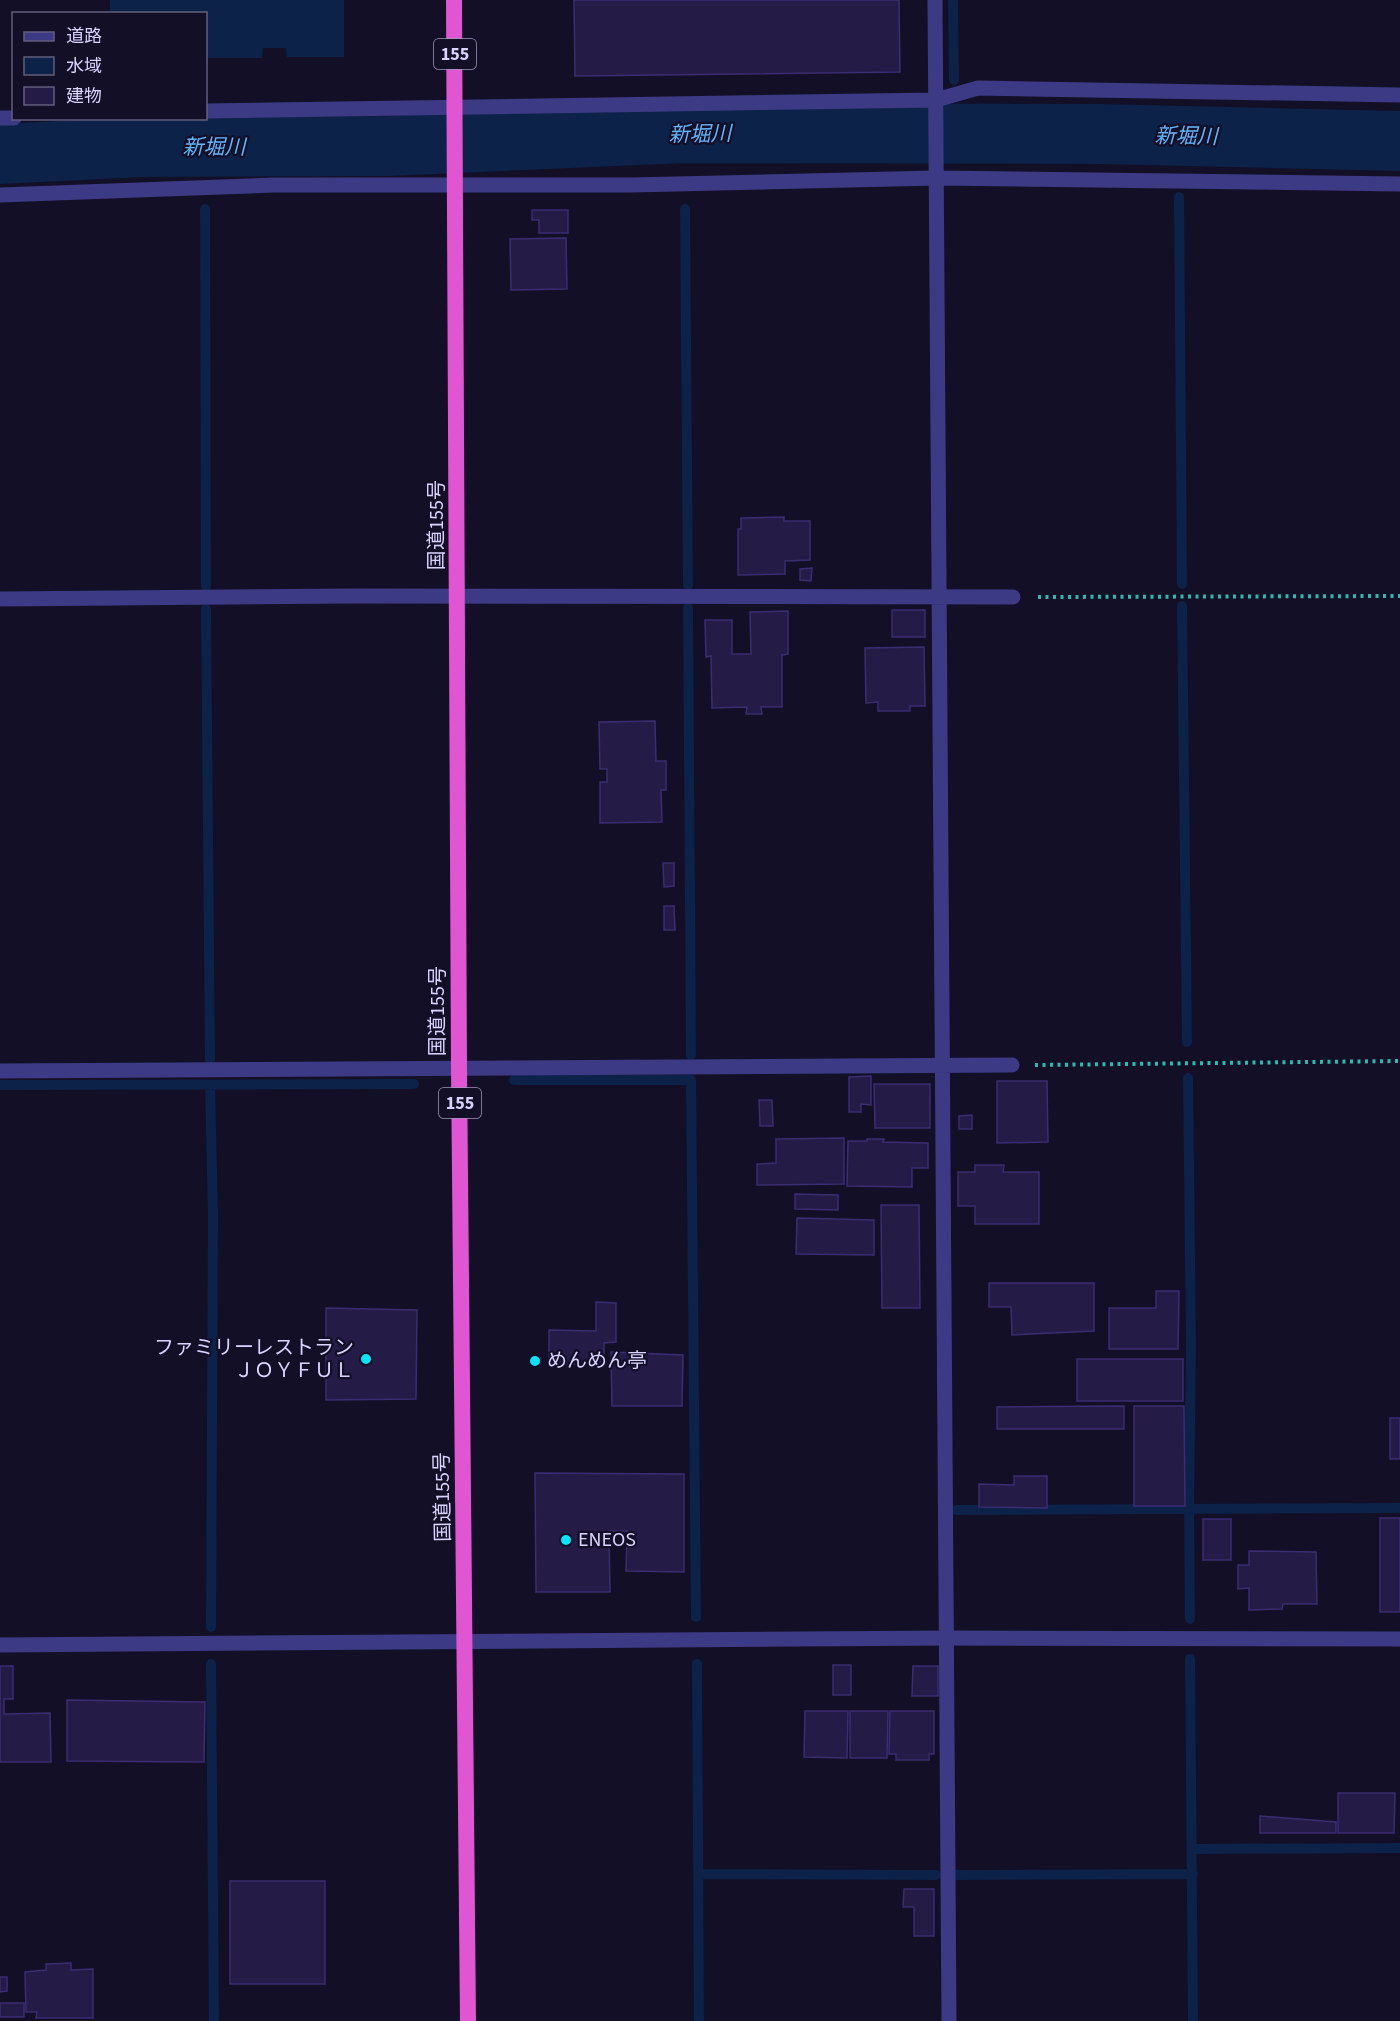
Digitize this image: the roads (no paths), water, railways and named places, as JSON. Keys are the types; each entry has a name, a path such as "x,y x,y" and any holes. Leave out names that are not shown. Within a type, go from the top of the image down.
{"highway":[{"name":"国道155号","path":"454,0 459,1068 468,2021"}],"street":[{"path":"935,0 949,2021"},
{"path":"207,111 936,104 978,88 1400,95"},
{"path":"0,195 274,185 631,185 937,178 1400,184"},
{"path":"0,599 353,596 1013,597"},
{"path":"0,1071 1012,1065"},
{"path":"0,1646 947,1638 1400,1639"}],"water":[{"path":"110,0 344,0 344,57 287,57 286,48 263,48 262,58 207,58 207,12 110,12"}],"waterway":[{"path":"953,0 954,80"},
{"path":"954,120 954,133"},
{"path":"684,133 685,149"},
{"name":"新堀川","path":"0,154 141,147 388,146 684,133 1100,134 1400,141"},
{"path":"1178,136 1179,151"},
{"path":"207,147 207,164"},
{"path":"1179,197 1182,584"},
{"path":"205,209 206,586"},
{"path":"685,209 688,585"},
{"path":"1182,606 1187,1042"},
{"path":"688,608 691,1055"},
{"path":"206,609 210,1060"},
{"path":"1188,1078 1191,1346 1190,1619"},
{"path":"514,1080 691,1080 696,1617"},
{"path":"0,1085 414,1084"},
{"path":"210,1085 213,1215 211,1627"},
{"path":"956,1510 1400,1508"},
{"path":"1190,1659 1193,2021"},
{"path":"211,1664 214,2021"},
{"path":"697,1664 699,2021"},
{"path":"1193,1849 1400,1848"},
{"path":"698,1874 936,1875"},
{"path":"954,1875 1193,1874"}],"place":[{"name":"ファミリーレストラン ＪＯＹＦＵＬ","path":"366,1359"},
{"name":"めんめん亭","path":"535,1361"},
{"name":"ENEOS","path":"566,1540"}]}
